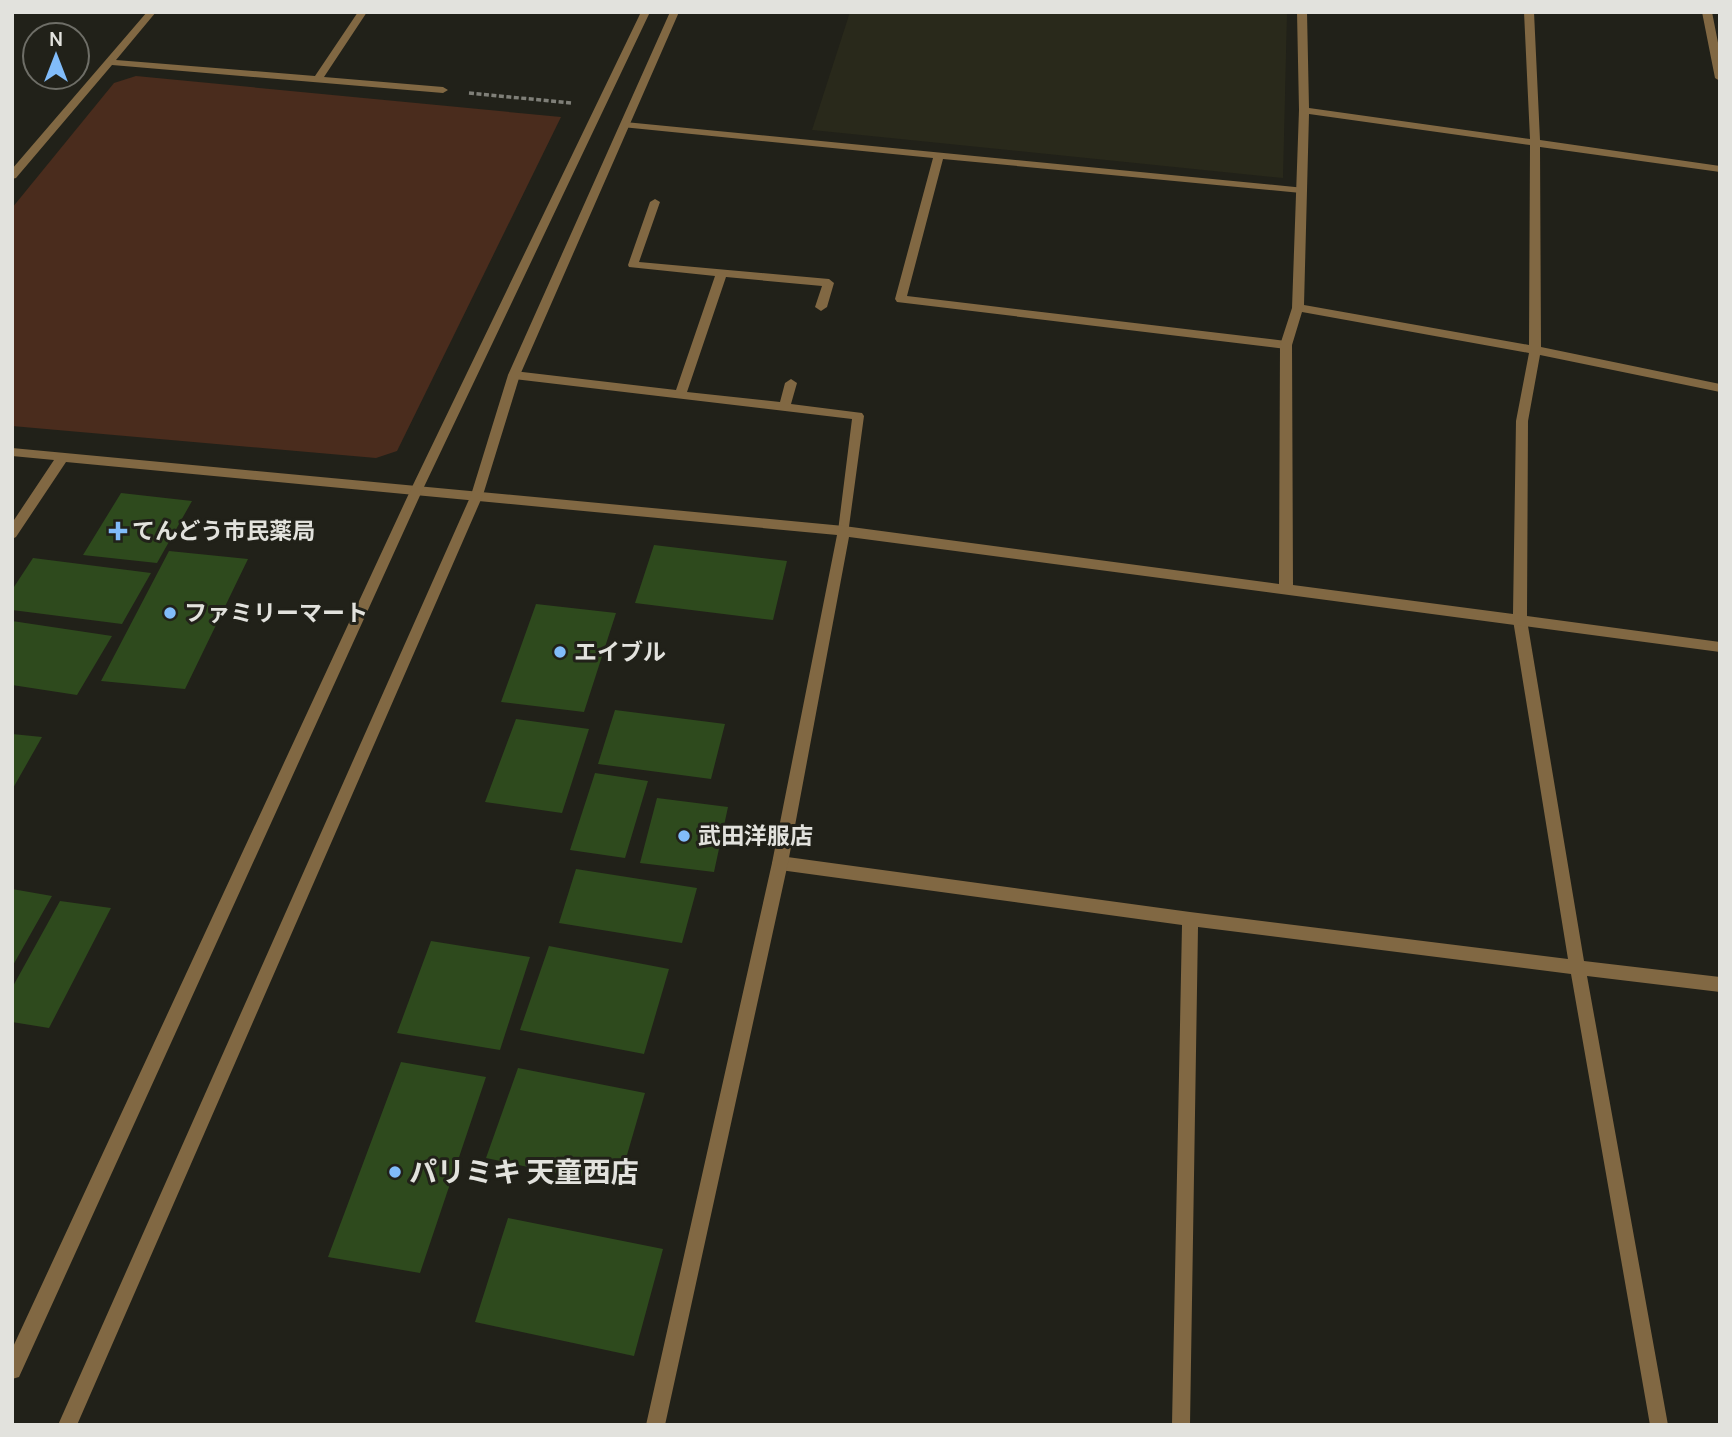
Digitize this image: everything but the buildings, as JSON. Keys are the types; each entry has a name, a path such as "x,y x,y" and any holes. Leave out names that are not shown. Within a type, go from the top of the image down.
{"street":[{"path":"12,176 152,12"},
{"path":"317,80 363,12"},
{"path":"12,1370 417,489 646,12"},
{"path":"67,1425 477,495 514,375 675,12"},
{"path":"1286,589 1286,345 1297,307 1304,110 1302,12"},
{"path":"1529,12 1535,141 1535,350 1522,421 1520,620 1577,965 1659,1425"},
{"path":"1707,12 1720,78"},
{"path":"110,62 443,90"},
{"path":"1304,110 1720,169"},
{"path":"625,125 1301,190"},
{"path":"939,154 901,299 1286,345"},
{"path":"655,202 633,265 829,283 821,307"},
{"path":"680,396 722,273"},
{"path":"1297,307 1720,387"},
{"path":"514,375 858,416 844,531 780,863 655,1425"},
{"path":"784,408 791,383"},
{"path":"12,452 844,531 1720,647"},
{"path":"12,534 63,457"},
{"path":"780,863 1190,919 1577,965 1720,985"},
{"path":"1181,1425 1190,919"}],"path":[{"path":"443,90 600,106"}],"shaded area":[{"path":"850,12 1287,12 1283,178 812,130"},
{"path":"136,76 561,117 397,451 376,458 12,426 12,208 114,83"}],"place":[{"name":"てんどう市民薬局","path":"118,531"},
{"name":"ファミリーマート","path":"170,613"},
{"name":"エイブル","path":"560,652"},
{"name":"武田洋服店","path":"684,836"},
{"name":"パリミキ 天童西店","path":"395,1172"}]}
